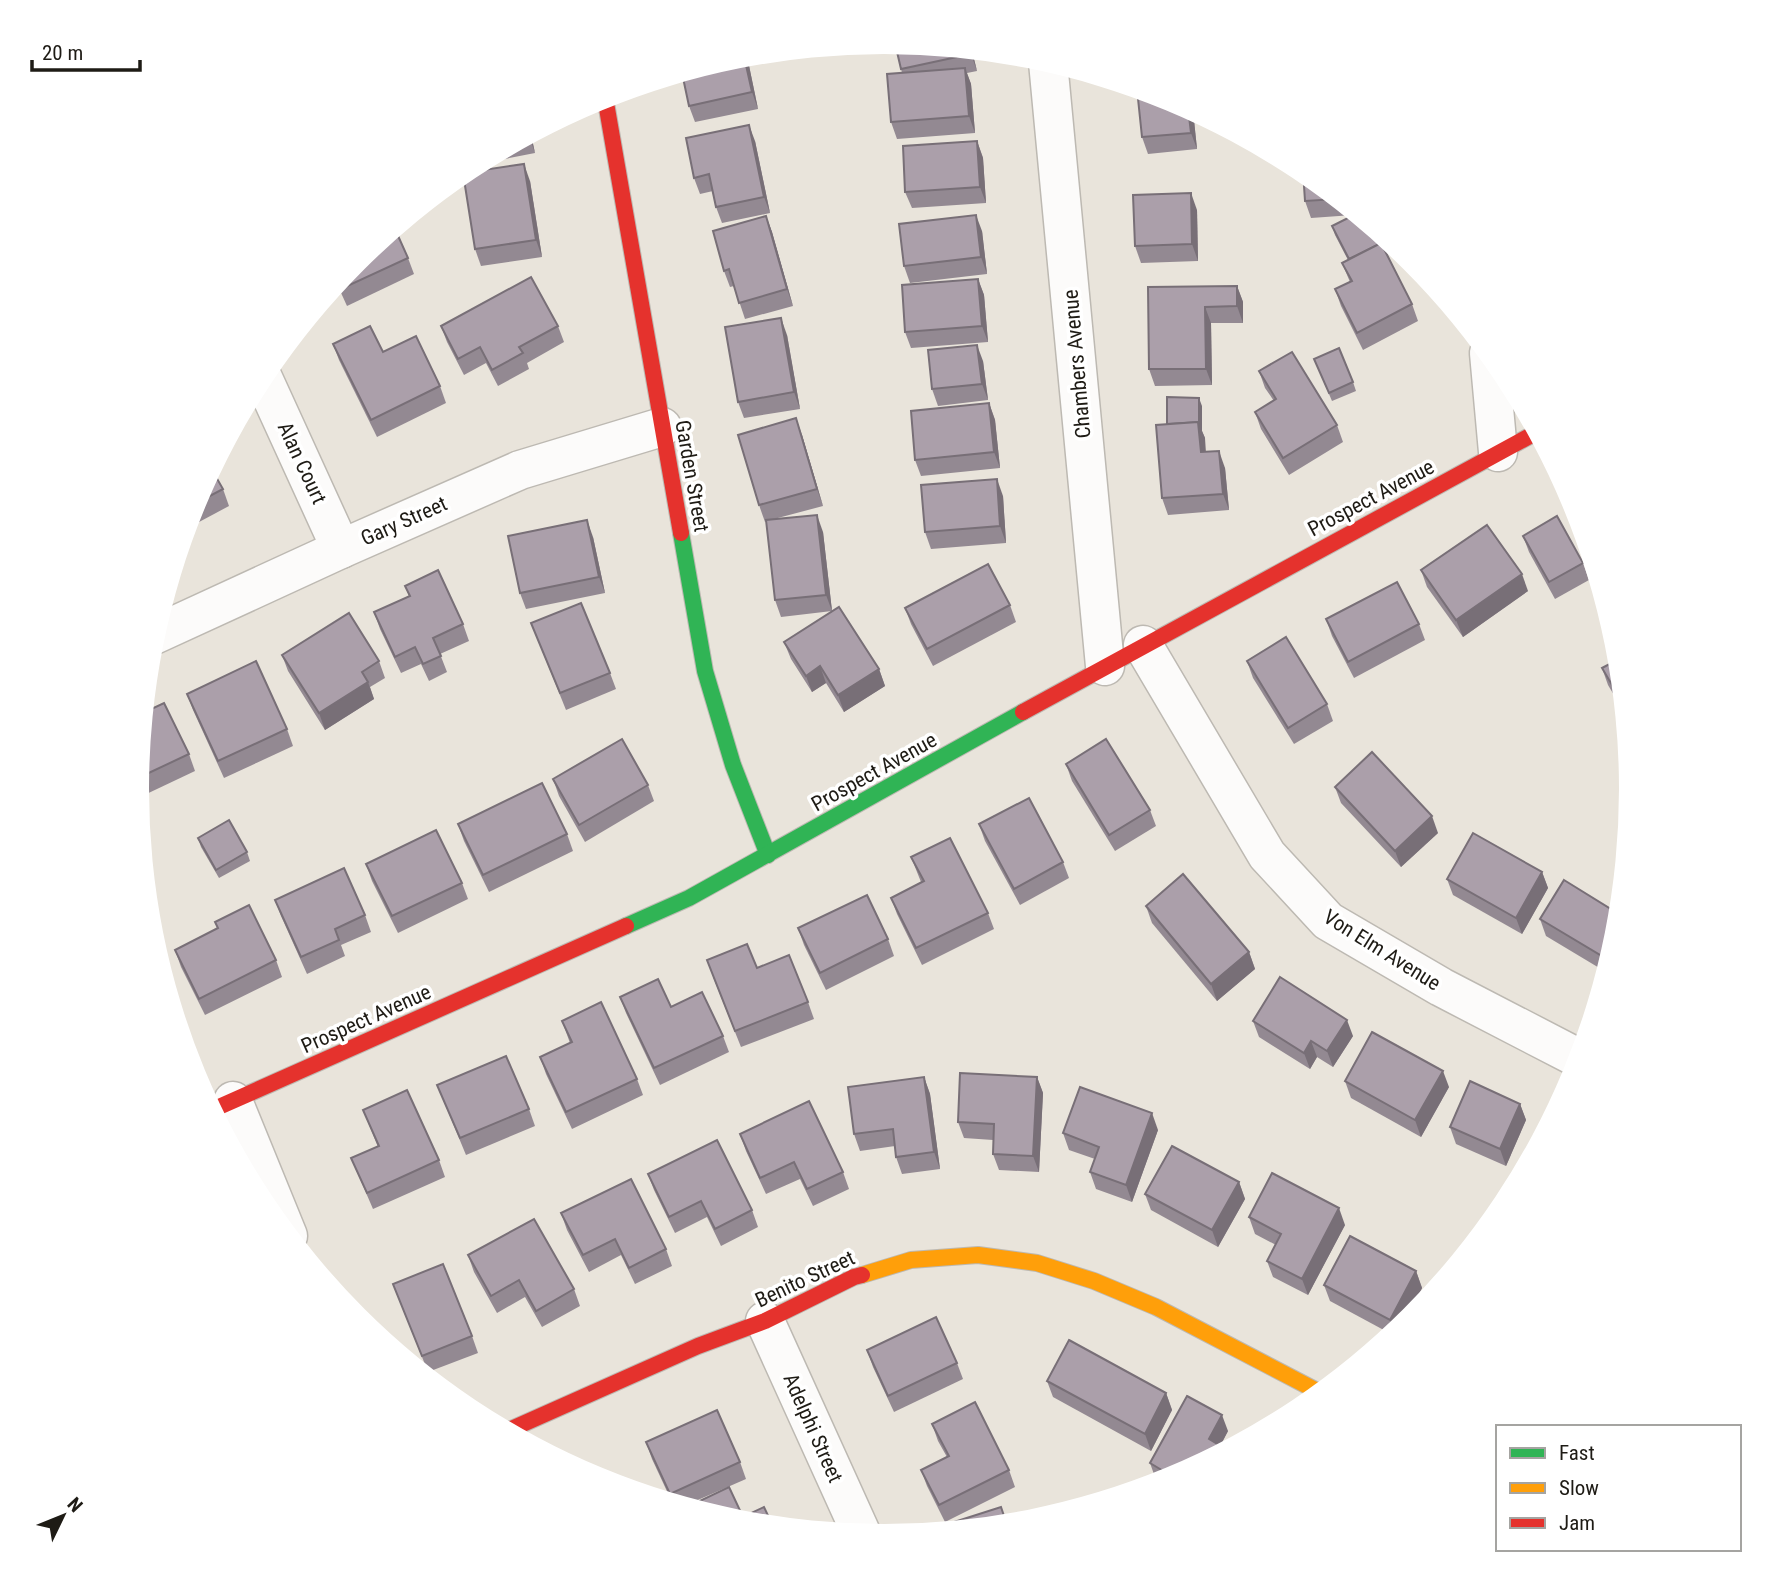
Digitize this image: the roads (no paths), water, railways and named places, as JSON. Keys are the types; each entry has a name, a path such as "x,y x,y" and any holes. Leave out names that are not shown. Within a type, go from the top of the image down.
{"street":[{"name":"Chambers Avenue","path":"1049,73 1105,666"},
{"name":"Garden Street","path":"607,108 705,671 733,765 768,855"},
{"path":"1491,374 1498,453"},
{"name":"Alan Court","path":"268,389 341,549"},
{"name":"Gary Street","path":"167,629 520,470 662,427"},
{"name":"Prospect Avenue","path":"223,1105 689,898 1143,645 1529,436"},
{"name":"Von Elm Avenue","path":"1143,645 1267,855 1328,921 1441,987 1570,1054"},
{"path":"223,1105 252,1164"},
{"name":"Benito Street","path":"518,1426 698,1346 765,1321 854,1277 911,1260 978,1255 1038,1263 1094,1281 1156,1307 1311,1388"},
{"name":"Adelphi Street","path":"765,1321 857,1524"}]}
